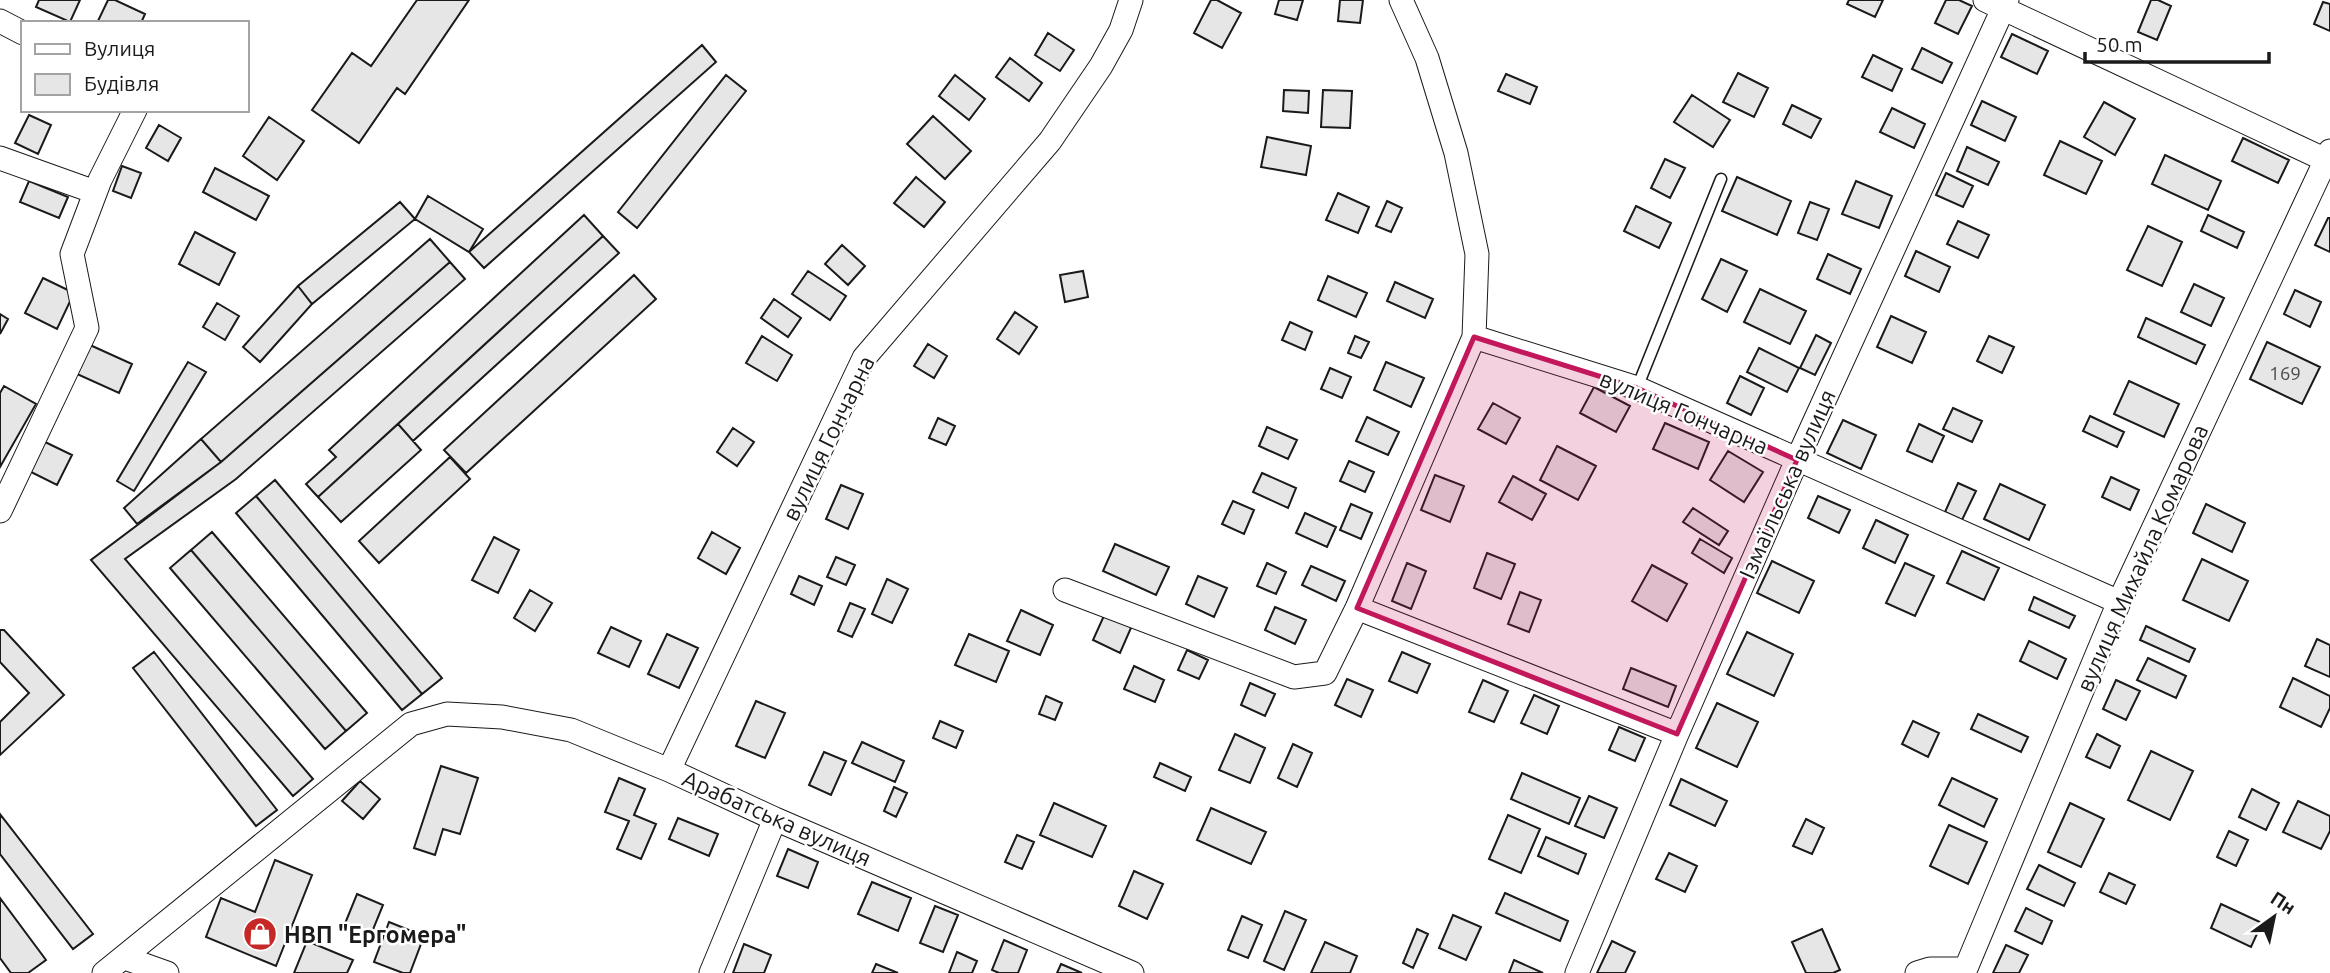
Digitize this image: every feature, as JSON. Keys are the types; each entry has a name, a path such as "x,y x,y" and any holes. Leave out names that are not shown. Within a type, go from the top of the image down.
{"street":[{"name":"вулиця Гончарна","path":"669,770 864,358 1050,141 1122,30 1131,0"},
{"path":"1065,590 1217,650 1294,677 1325,673 1357,608 1474,337 1477,254 1456,153 1427,58 1401,0"},
{"path":"1998,3 2329,158"},
{"name":"Ізмаїльська вулиця","path":"1577,973 1677,734 1998,3"},
{"path":"0,21 21,32"},
{"path":"0,511 87,328 72,254 95,192 134,112"},
{"path":"0,158 95,192"},
{"name":"вулиця Михайла Комарова","path":"1917,973 1930,969 1964,971 2119,602 2329,158"},
{"name":"вулиця Гончарна","path":"1474,337 1637,388 2119,602"},
{"path":"1357,608 1677,734"},
{"name":"Арабатська вулиця","path":"125,958 411,724 447,713 502,717 571,730 669,770 775,819 1132,973"},
{"path":"710,973 775,819"},
{"path":"104,973 125,958 167,973"}],"lane":[{"path":"1637,388 1721,179"}],"highlighted area":[{"path":"1474,337 1637,388 1797,460 1677,734 1357,608"}],"building":[{"path":"39,0 80,0 70,21 36,7"},
{"path":"108,0 115,0 145,14 142,21 98,21"},
{"path":"417,0 469,0 405,94 397,88 359,143 312,110 352,53 371,66"},
{"path":"1211,0 1217,0 1241,13 1222,48 1194,33"},
{"path":"1279,0 1303,0 1297,20 1275,14"},
{"path":"1340,0 1363,0 1360,23 1338,21"},
{"path":"1849,0 1883,0 1875,17 1847,4"},
{"path":"1946,0 1959,0 1972,6 1958,34 1935,23"},
{"path":"2151,0 2171,6 2157,40 2138,32"},
{"path":"2323,2 2330,4 2330,31 2314,24"},
{"path":"1048,33 1074,50 1060,71 1035,55"},
{"path":"2012,34 2048,51 2037,74 2001,57"},
{"path":"702,45 716,62 484,268 469,252"},
{"path":"1922,48 1952,63 1942,83 1912,69"},
{"path":"1873,55 1902,69 1892,91 1862,77"},
{"path":"1010,58 1042,83 1029,101 996,77"},
{"path":"1738,73 1768,88 1754,117 1723,102"},
{"path":"1506,74 1537,87 1530,104 1498,91"},
{"path":"726,75 746,91 637,228 618,212"},
{"path":"955,75 985,99 969,120 939,96"},
{"path":"1284,90 1309,91 1308,113 1283,111"},
{"path":"1323,90 1352,91 1350,128 1321,127"},
{"path":"1692,95 1730,120 1713,147 1674,122"},
{"path":"1982,101 2016,117 2005,141 1971,125"},
{"path":"2104,102 2135,119 2115,155 2084,137"},
{"path":"1792,105 1821,119 1811,138 1783,124"},
{"path":"1892,108 1925,124 1914,148 1880,132"},
{"path":"29,115 51,125 38,154 15,143"},
{"path":"933,116 971,151 945,179 907,144"},
{"path":"269,117 304,141 277,180 243,156"},
{"path":"159,125 181,138 168,161 146,148"},
{"path":"1267,137 1311,146 1306,175 1261,167"},
{"path":"2243,138 2289,160 2278,183 2232,161"},
{"path":"2060,141 2102,161 2086,194 2044,175"},
{"path":"1967,147 1999,162 1988,185 1957,171"},
{"path":"2165,155 2221,181 2208,210 2152,184"},
{"path":"1665,159 1685,168 1670,198 1651,188"},
{"path":"122,166 141,173 131,198 113,191"},
{"path":"215,168 269,196 256,220 203,192"},
{"path":"1946,173 1973,186 1963,207 1936,195"},
{"path":"916,177 945,202 924,227 894,203"},
{"path":"1737,177 1791,201 1777,235 1722,211"},
{"path":"29,181 68,197 59,218 20,202"},
{"path":"1856,181 1892,196 1879,228 1842,214"},
{"path":"1338,193 1369,207 1358,233 1326,220"},
{"path":"428,196 483,229 469,252 415,219"},
{"path":"1387,201 1402,208 1391,232 1376,226"},
{"path":"400,202 415,219 312,304 298,286"},
{"path":"1810,202 1829,209 1817,240 1798,233"},
{"path":"1636,206 1671,223 1659,248 1624,231"},
{"path":"584,215 603,236 318,497 306,484 336,457 329,450"},
{"path":"2208,215 2244,232 2237,248 2201,231"},
{"path":"2330,218 2330,252 2315,245"},
{"path":"1958,221 1989,235 1978,258 1947,244"},
{"path":"2148,226 2182,242 2162,286 2127,270"},
{"path":"195,232 235,253 219,285 179,264"},
{"path":"603,236 619,253 413,441 398,424"},
{"path":"430,239 450,262 221,462 201,439"},
{"path":"842,245 865,266 848,285 825,264"},
{"path":"1916,251 1950,267 1939,292 1905,276"},
{"path":"1828,254 1861,269 1850,294 1817,279"},
{"path":"1721,259 1747,271 1727,312 1702,299"},
{"path":"450,262 465,279 236,479 125,559 313,779 293,796 91,560 221,462"},
{"path":"808,271 846,296 830,320 792,294"},
{"path":"1083,271 1088,297 1065,302 1060,275"},
{"path":"634,275 656,299 466,473 444,450"},
{"path":"1328,276 1367,293 1356,317 1318,300"},
{"path":"43,278 74,293 57,329 25,313"},
{"path":"1395,282 1433,299 1425,318 1387,301"},
{"path":"2194,284 2224,298 2211,326 2181,312"},
{"path":"298,286 312,304 260,362 243,347"},
{"path":"1760,289 1806,311 1790,344 1744,322"},
{"path":"2295,290 2321,302 2310,327 2284,314"},
{"path":"774,299 801,318 788,337 761,318"},
{"path":"217,303 239,316 225,340 203,327"},
{"path":"1015,312 1037,327 1019,354 997,339"},
{"path":"0,314 8,319 0,334"},
{"path":"1891,316 1926,332 1912,363 1877,347"},
{"path":"2146,318 2205,345 2196,364 2138,337"},
{"path":"1290,322 1312,332 1305,350 1282,340"},
{"path":"1816,335 1831,343 1815,375 1800,368"},
{"path":"762,336 792,355 777,381 746,363"},
{"path":"1355,336 1369,342 1361,358 1348,353"},
{"path":"1989,336 2014,347 2002,373 1977,361"},
{"path":"2267,342 2320,367 2302,404 2250,379"},
{"path":"928,344 947,356 934,378 914,366"},
{"path":"90,345 132,364 119,393 77,374"},
{"path":"1759,348 1799,368 1787,392 1747,372"},
{"path":"188,362 206,372 134,491 117,481"},
{"path":"1386,362 1424,378 1411,407 1374,390"},
{"path":"1330,368 1351,377 1342,398 1321,389"},
{"path":"1740,376 1764,388 1751,415 1727,403"},
{"path":"2129,381 2179,404 2164,437 2114,414"},
{"path":"4,386 36,404 0,467 0,393"},
{"path":"1594,387 1630,406 1616,432 1580,413"},
{"path":"1493,403 1520,418 1506,444 1478,429"},
{"path":"1953,408 1982,421 1972,442 1943,429"},
{"path":"2090,416 2124,432 2117,447 2083,431"},
{"path":"1367,417 1399,432 1388,455 1356,441"},
{"path":"938,418 955,426 946,445 929,438"},
{"path":"1843,420 1876,435 1861,469 1827,453"},
{"path":"1665,423 1709,442 1698,469 1653,449"},
{"path":"398,424 421,450 341,522 318,497"},
{"path":"1919,424 1944,436 1932,462 1907,451"},
{"path":"1267,427 1297,440 1288,459 1259,446"},
{"path":"733,428 754,442 737,466 717,452"},
{"path":"201,439 221,462 137,524 124,508"},
{"path":"43,441 72,455 57,485 29,471"},
{"path":"1557,446 1596,466 1578,500 1540,480"},
{"path":"1728,451 1763,472 1744,502 1710,480"},
{"path":"450,457 470,479 379,563 359,541"},
{"path":"1349,461 1374,472 1365,492 1340,481"},
{"path":"1262,473 1296,488 1288,508 1253,492"},
{"path":"1435,475 1464,486 1450,522 1421,510"},
{"path":"1513,476 1546,494 1532,520 1499,502"},
{"path":"2111,477 2139,490 2130,510 2102,497"},
{"path":"275,480 442,678 422,694 256,496"},
{"path":"1958,483 1976,491 1962,520 1945,512"},
{"path":"2000,484 2045,505 2029,540 1984,519"},
{"path":"841,485 863,494 848,529 826,519"},
{"path":"256,496 422,694 402,710 236,513"},
{"path":"1818,496 1850,510 1839,533 1808,518"},
{"path":"1233,501 1254,510 1244,534 1222,524"},
{"path":"1351,504 1372,513 1361,539 1340,530"},
{"path":"2206,504 2245,523 2232,552 2193,533"},
{"path":"1693,508 1728,531 1719,545 1683,522"},
{"path":"1305,513 1336,527 1327,547 1296,533"},
{"path":"1876,520 1908,535 1895,563 1863,548"},
{"path":"212,532 367,713 346,731 191,550"},
{"path":"712,532 740,548 726,574 698,558"},
{"path":"494,537 519,550 498,593 472,580"},
{"path":"1700,539 1732,558 1724,573 1692,553"},
{"path":"1115,544 1169,567 1156,595 1103,571"},
{"path":"191,550 346,731 325,749 170,568"},
{"path":"1962,551 1999,568 1984,600 1947,583"},
{"path":"1487,553 1515,564 1501,599 1474,588"},
{"path":"836,557 855,565 846,585 827,577"},
{"path":"2202,559 2248,581 2229,621 2183,600"},
{"path":"1772,561 1814,581 1799,613 1757,593"},
{"path":"1267,563 1286,572 1276,594 1257,586"},
{"path":"1407,563 1426,571 1411,609 1392,601"},
{"path":"1905,563 1934,576 1915,616 1886,603"},
{"path":"1652,565 1687,584 1667,621 1632,601"},
{"path":"1311,566 1345,581 1336,601 1302,585"},
{"path":"799,576 822,586 814,605 791,594"},
{"path":"1198,576 1227,588 1214,617 1186,604"},
{"path":"887,579 908,589 892,623 872,614"},
{"path":"530,590 552,603 535,631 514,618"},
{"path":"1520,592 1541,600 1529,632 1508,624"},
{"path":"2034,597 2075,616 2069,628 2029,610"},
{"path":"850,603 865,609 852,637 838,631"},
{"path":"1275,607 1306,620 1295,644 1265,630"},
{"path":"1107,609 1134,621 1120,653 1093,640"},
{"path":"1021,610 1053,625 1040,655 1007,641"},
{"path":"2146,626 2195,649 2189,662 2140,640"},
{"path":"611,627 641,641 629,667 598,653"},
{"path":"0,630 4,630 64,695 0,755 0,722 29,693 0,662"},
{"path":"1747,632 1793,654 1774,696 1727,674"},
{"path":"667,634 698,648 679,688 648,674"},
{"path":"969,634 1009,651 996,682 955,665"},
{"path":"2317,639 2330,645 2330,677 2305,666"},
{"path":"2029,641 2066,659 2057,679 2020,661"},
{"path":"1187,650 1208,660 1199,679 1178,670"},
{"path":"154,652 277,810 256,826 133,668"},
{"path":"1402,652 1430,664 1417,693 1389,681"},
{"path":"2148,658 2186,676 2176,698 2137,680"},
{"path":"1134,666 1164,680 1155,702 1124,689"},
{"path":"1631,668 1676,686 1668,707 1623,689"},
{"path":"2293,678 2330,696 2330,708 2321,727 2280,707"},
{"path":"1347,679 1373,690 1361,717 1335,705"},
{"path":"1483,680 1508,691 1494,722 1469,712"},
{"path":"2116,680 2140,691 2126,720 2103,709"},
{"path":"1250,683 1275,694 1265,716 1241,705"},
{"path":"1534,695 1559,706 1547,734 1521,723"},
{"path":"1046,696 1062,703 1055,720 1039,714"},
{"path":"756,701 785,713 765,758 736,746"},
{"path":"1717,703 1758,722 1737,767 1696,748"},
{"path":"1978,714 2028,737 2021,752 1971,729"},
{"path":"940,721 963,731 956,748 933,738"},
{"path":"1913,721 1939,733 1928,757 1902,744"},
{"path":"1619,727 1645,738 1635,761 1609,750"},
{"path":"1235,734 1265,748 1250,783 1219,770"},
{"path":"2097,734 2120,746 2110,768 2086,757"},
{"path":"862,742 904,761 895,782 852,763"},
{"path":"1293,744 1312,753 1297,787 1278,778"},
{"path":"2151,751 2193,771 2170,820 2128,800"},
{"path":"824,752 846,761 831,795 809,785"},
{"path":"1160,763 1191,777 1185,791 1154,777"},
{"path":"441,766 478,778 460,834 443,829 435,855 414,848"},
{"path":"1522,773 1580,798 1569,824 1511,799"},
{"path":"619,778 645,789 634,815 656,824 641,859 617,849 629,821 605,812"},
{"path":"1952,778 1997,799 1984,827 1939,805"},
{"path":"1681,779 1727,801 1715,826 1670,805"},
{"path":"360,781 380,799 363,819 342,801"},
{"path":"894,787 907,793 896,817 884,811"},
{"path":"2252,789 2279,803 2266,830 2239,817"},
{"path":"1589,796 1617,808 1604,838 1575,826"},
{"path":"2298,801 2330,816 2330,831 2321,849 2283,832"},
{"path":"1054,803 1106,826 1092,857 1040,835"},
{"path":"2070,803 2104,819 2081,867 2048,852"},
{"path":"1211,808 1266,832 1251,864 1197,840"},
{"path":"0,814 93,934 73,949 0,854"},
{"path":"1508,815 1540,829 1521,873 1489,859"},
{"path":"678,818 718,834 709,856 669,839"},
{"path":"1806,819 1824,828 1812,854 1793,846"},
{"path":"1949,825 1987,842 1968,884 1930,866"},
{"path":"2229,831 2248,840 2236,866 2217,857"},
{"path":"1017,835 1034,842 1022,869 1005,862"},
{"path":"1546,837 1586,854 1578,874 1538,856"},
{"path":"788,849 818,862 808,888 777,876"},
{"path":"1669,853 1697,866 1685,892 1656,879"},
{"path":"275,860 312,875 276,966 206,937 221,898 255,912"},
{"path":"2039,865 2075,883 2064,906 2027,889"},
{"path":"1134,871 1163,884 1147,919 1119,906"},
{"path":"2109,873 2135,885 2126,904 2100,892"},
{"path":"872,882 911,898 898,931 858,914"},
{"path":"1505,893 1568,921 1560,941 1496,913"},
{"path":"357,894 383,905 370,937 344,926"},
{"path":"0,898 46,960 28,973 11,973 0,958"},
{"path":"2221,904 2262,923 2251,947 2211,928"},
{"path":"935,906 958,915 943,952 920,943"},
{"path":"2026,908 2052,921 2042,944 2015,931"},
{"path":"1285,911 1306,920 1284,970 1264,961"},
{"path":"1453,915 1481,927 1466,960 1439,948"},
{"path":"1242,916 1262,925 1248,958 1228,950"},
{"path":"389,922 424,936 410,973 374,962"},
{"path":"1417,929 1428,934 1413,968 1403,963"},
{"path":"1822,929 1840,970 1833,973 1806,973 1792,942"},
{"path":"1004,940 1027,950 1018,973 999,973 992,970"},
{"path":"307,941 353,960 347,973 294,973"},
{"path":"1612,941 1635,952 1625,973 1597,973"},
{"path":"1325,942 1357,956 1350,973 1311,973"},
{"path":"744,944 771,955 764,973 733,973"},
{"path":"2006,945 2028,955 2019,973 1993,973"},
{"path":"957,952 977,961 972,973 949,973"},
{"path":"1514,960 1543,973 1509,973"},
{"path":"876,964 898,973 872,973"},
{"path":"1061,964 1082,973 1057,973"}],"place":[{"name":"НВП \"Ергомера\"","path":"260,934"}]}
